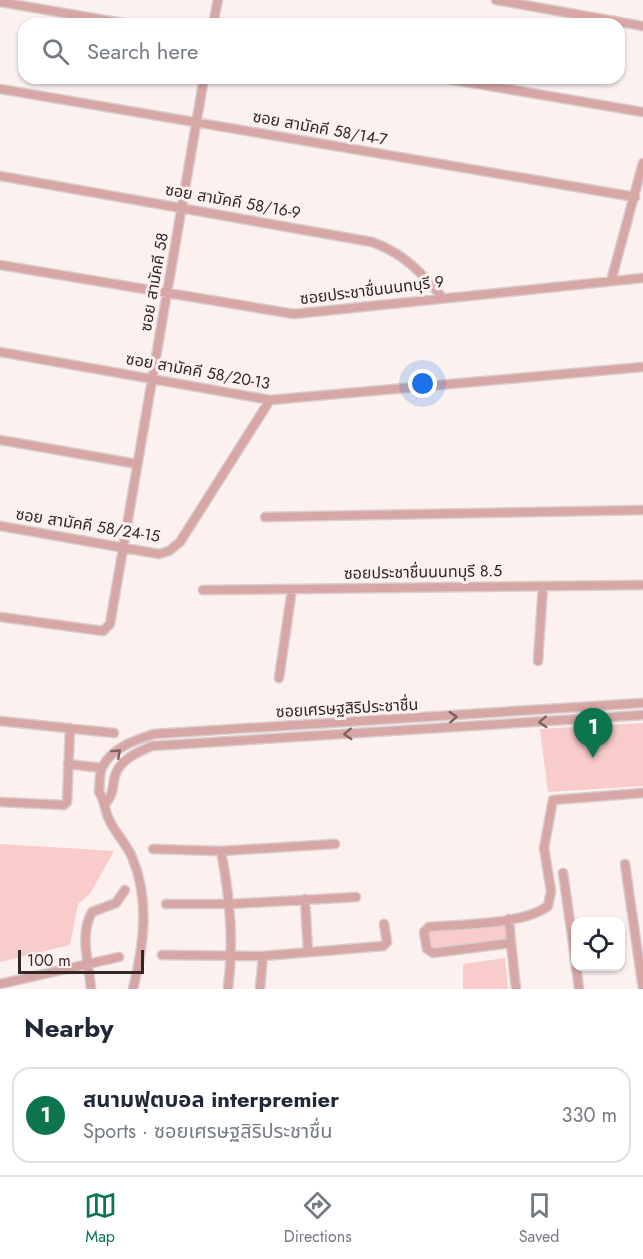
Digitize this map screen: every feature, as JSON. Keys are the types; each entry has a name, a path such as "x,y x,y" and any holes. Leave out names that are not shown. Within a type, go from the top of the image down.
{"street":[{"path":"214,18 218,0"},
{"path":"496,0 598,18"},
{"path":"0,2 93,18"},
{"path":"625,23 643,26"},
{"name":"ซอย สามัคคี 58","path":"0,617 103,631 110,624 203,84"},
{"path":"477,84 643,112"},
{"name":"ซอย สามัคคี 58/14-7","path":"0,89 635,197"},
{"path":"611,281 643,163"},
{"name":"ซอย สามัคคี 58/16-9","path":"0,176 372,242 387,248 413,264 442,297"},
{"name":"ซอยประชาชื่นนนทบุรี 9","path":"0,265 294,314 643,278"},
{"name":"ซอย สามัคคี 58/20-13","path":"0,352 270,400 643,367"},
{"name":"ซอย สามัคคี 58/24-15","path":"0,526 159,554 174,548 270,400"},
{"path":"0,440 137,464"},
{"path":"265,517 643,510"},
{"name":"ซอยประชาชื่นนนทบุรี 8.5","path":"202,590 643,585"},
{"path":"538,661 543,586"},
{"path":"279,678 292,589"},
{"name":"ซอยเศรษฐสิริประชาชื่น","path":"102,768 116,752 132,741 154,734 643,704"},
{"name":"ซอยเศรษฐสิริประชาชื่น","path":"106,803 113,793 115,774 128,758 152,746 643,715"},
{"path":"0,721 114,733"},
{"path":"0,802 64,805 67,801 70,728"},
{"path":"68,764 102,768 99,792 106,803 108,816 132,857 145,918 141,958 133,989"},
{"path":"511,943 433,953 427,949 424,932 429,927 509,919 541,912 548,906 551,891 544,848 553,800 643,793"},
{"path":"153,849 221,851 335,844"},
{"path":"221,851 231,904 232,956 228,989"},
{"path":"625,864 643,989"},
{"path":"563,873 571,930"},
{"path":"91,989 84,935 86,922 92,912 116,903 125,890"},
{"path":"166,904 231,904 356,897"},
{"path":"305,899 308,952"},
{"path":"509,919 516,989"},
{"path":"162,955 263,956 383,946 387,942 384,924"},
{"path":"260,989 263,956"},
{"path":"0,984 119,957"},
{"path":"577,971 579,989"}],"shaded area":[{"path":"643,723 643,786 548,792 540,729"},
{"path":"0,844 114,851 90,894 78,904 70,945 0,962"},
{"path":"508,920 511,945 428,955 424,929"},
{"path":"505,958 508,989 463,989 463,964"}],"place":[{"name":"สนามฟุตบอล interpremier","path":"593,758"}]}
